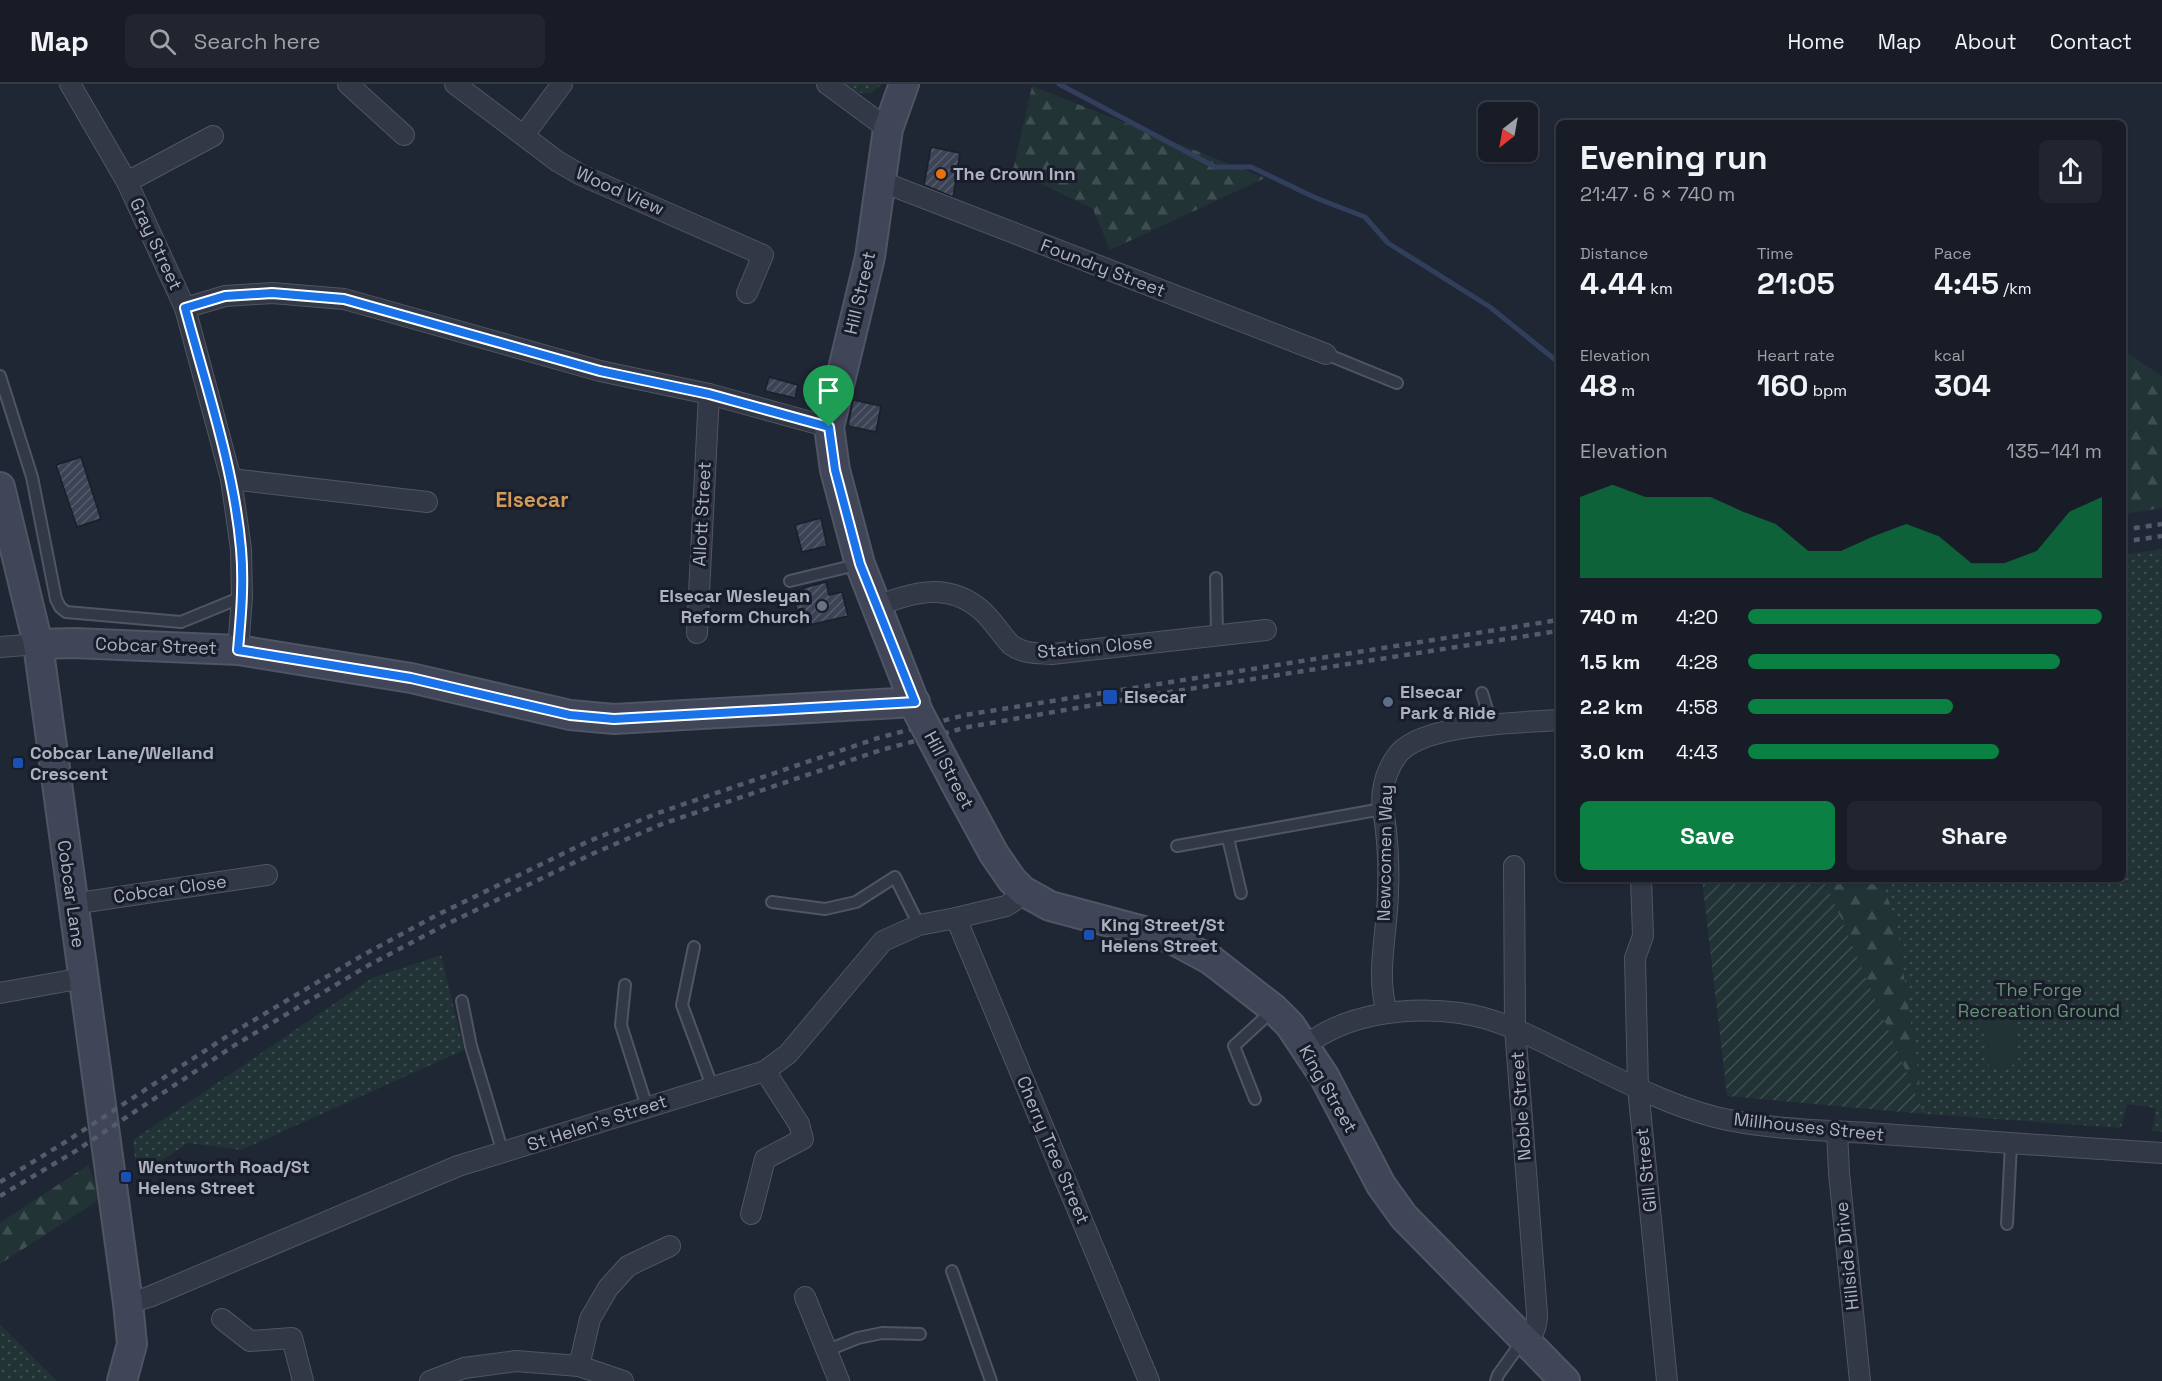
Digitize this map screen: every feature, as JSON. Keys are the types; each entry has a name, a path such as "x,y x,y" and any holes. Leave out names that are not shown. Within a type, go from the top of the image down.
{"street":[{"name":"Gray Street","path":"70,84 127,182 185,308 231,479 241,549 242,597 238,650"},
{"path":"348,84 404,135"},
{"name":"Wood View","path":"454,84 557,161 581,175 763,255 747,293"},
{"path":"524,135 562,84"},
{"path":"827,84 888,129"},
{"name":"Hill Street","path":"903,84 888,129 870,257 829,427 835,470 860,564 917,707 994,854 1012,880 1023,891"},
{"name":"Gray Street","path":"127,182 213,136"},
{"name":"Foundry Street","path":"880,181 1326,354"},
{"path":"185,308 225,296 272,293 344,299 600,371 709,394 829,427"},
{"name":"Allott Street","path":"697,633 709,394"},
{"path":"231,479 427,502"},
{"name":"Cobcar Lane","path":"0,487 38,644 128,1303 132,1344 122,1381"},
{"name":"Station Close","path":"877,606 919,592 943,591 956,595 980,610 1011,645 1032,653 1052,654 1266,630"},
{"name":"Cobcar Street","path":"38,644 74,643 238,650 411,678 570,715 614,719 917,707"},
{"path":"0,647 38,644"},
{"name":"Newcomen Way","path":"1387,1013 1382,997 1381,965 1389,891 1386,831 1382,809 1382,791 1387,774 1400,753 1410,744 1423,738 1442,732 1556,720"},
{"name":"Noble Street","path":"1514,866 1515,1029 1537,1314 1533,1334 1525,1342"},
{"name":"Cobcar Close","path":"72,904 267,875"},
{"name":"Gill Street","path":"1641,882 1642,936 1635,958 1638,1088 1668,1381"},
{"name":"St Helen's Street","path":"128,1303 149,1297 458,1166 765,1071 788,1054 884,941 918,924 956,918 1005,906 1014,901 1023,891"},
{"name":"King Street","path":"1023,891 1050,906 1170,938 1211,960 1274,1009 1290,1025 1324,1076 1381,1185 1404,1217 1565,1381"},
{"name":"Cherry Tree Street","path":"956,918 1149,1381"},
{"path":"0,993 83,978"},
{"name":"Millhouses Street","path":"1305,1046 1317,1036 1363,1018 1420,1010 1458,1013 1483,1017 1515,1029 1638,1088 1715,1117 1760,1124 1837,1131 2162,1153"},
{"path":"751,1214 765,1159 803,1139 799,1124 765,1071"},
{"name":"Hillside Drive","path":"1837,1131 1839,1173 1860,1381"},
{"path":"579,1366 590,1319 608,1288 628,1266 670,1246"},
{"path":"805,1297 839,1381"},
{"path":"222,1319 250,1341 292,1338 303,1381"},
{"path":"430,1381 464,1368 516,1361 579,1366 623,1381"}],"lane":[{"path":"1326,354 1397,383"},
{"name":"Cobcar Street","path":"0,376 32,477 56,599 60,607 66,612 181,622 242,597"},
{"path":"790,581 860,564"},
{"path":"1216,578 1217,636"},
{"path":"1482,693 1492,726"},
{"path":"1177,846 1382,809"},
{"path":"1228,838 1241,893"},
{"path":"772,902 825,909 856,902 895,877 918,924"},
{"path":"694,947 682,1005 712,1086"},
{"path":"625,985 621,1025 647,1107"},
{"path":"462,1001 471,1046 504,1153"},
{"path":"1255,1099 1234,1046 1274,1009"},
{"path":"2007,1224 2010,1144"},
{"path":"952,1270 991,1381"},
{"path":"828,1350 858,1338 882,1333 920,1334"},
{"path":"1496,1381 1498,1375 1525,1342"}],"green space":[{"path":"844,84 882,84 870,94 854,92"},
{"path":"1032,86 1265,178 1110,250 1093,209 1013,170"},
{"path":"2126,353 2162,376 2162,508 2126,514"},
{"name":"The Forge Recreation Ground","path":"2162,549 2162,1132 2152,1131 2156,1108 2127,1104 2121,1128 1924,1114 1896,921 1882,882 2126,882 2126,555"},
{"path":"1702,882 1825,882 1924,1114 1727,1096"},
{"path":"1825,882 1882,882 1896,921 1924,1114"},
{"path":"441,955 464,1050 241,1150 188,1143 137,1176 133,1140 372,978"},
{"path":"2013,1013 2019,1064 1989,1068 1981,1017"},
{"path":"88,1165 102,1198 0,1264 0,1223"},
{"path":"0,1324 57,1381 0,1381"}],"building":[{"name":"The Crown Inn","path":"931,147 960,153 953,197 924,185"},
{"path":"769,377 798,385 795,398 765,391"},
{"path":"853,400 881,406 876,432 848,426"},
{"path":"81,457 101,519 77,527 56,465"},
{"path":"821,518 827,546 802,552 795,525"},
{"path":"826,582 829,595 842,592 848,616 801,627 795,602 806,599 803,588"}],"waterway":[{"path":"1059,84 1215,167 1251,167 1316,198 1365,217 1388,243 1490,307 1556,360"}],"railway":[{"path":"2126,529 2162,524"},
{"path":"2126,541 2162,536"},
{"path":"0,1182 229,1035 363,955 437,915 587,842 658,813 878,738 965,715 1556,620"},
{"path":"0,1196 74,1152 235,1045 369,965 443,926 592,854 662,824 881,750 968,727 1151,695 1556,631"}],"place":[{"name":"The Crown Inn","path":"941,174"},
{"name":"Elsecar Wesleyan Reform Church","path":"822,606"},
{"name":"Elsecar","path":"1110,697"},
{"name":"Elsecar Park & Ride","path":"1388,702"},
{"name":"Cobcar Lane/Welland Crescent","path":"18,763"},
{"name":"King Street/St Helens Street","path":"1089,935"},
{"name":"Wentworth Road/St Helens Street","path":"126,1177"}],"district":[{"name":"Elsecar","path":"532,500"}],"route":[{"path":"272,293 344,299 600,371 709,394 829,427 835,470 860,564 915,702 614,719 570,715 411,678 238,650 242,597 241,549 231,479 185,308 225,296 272,293"}]}
